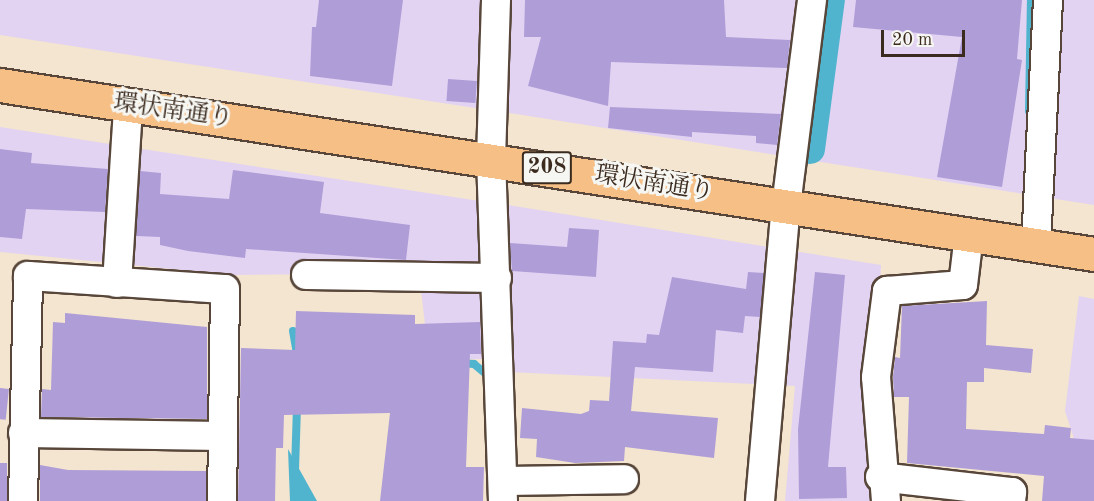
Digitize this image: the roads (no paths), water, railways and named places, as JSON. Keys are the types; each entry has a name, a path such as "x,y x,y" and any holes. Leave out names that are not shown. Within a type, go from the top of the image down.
{"highway":[{"name":"環状南通り","path":"0,85 491,159 1094,254"}],"street":[{"path":"496,0 491,159 503,491 624,479"},
{"path":"760,501 786,206 812,0"},
{"path":"1036,245 1048,0"},
{"path":"117,283 128,106"},
{"path":"969,235 963,285 887,291 876,377 883,489 1012,492 1011,501"},
{"path":"306,275 497,278"},
{"path":"22,501 28,276 225,289 222,501"},
{"path":"23,433 223,436"}],"water":[{"path":"288,449 317,501 290,501"}],"waterway":[{"path":"810,149 830,0"},
{"path":"1029,111 1031,0"},
{"path":"293,331 298,360"},
{"path":"461,363 474,364 486,374"},
{"path":"295,470 297,405"}]}
